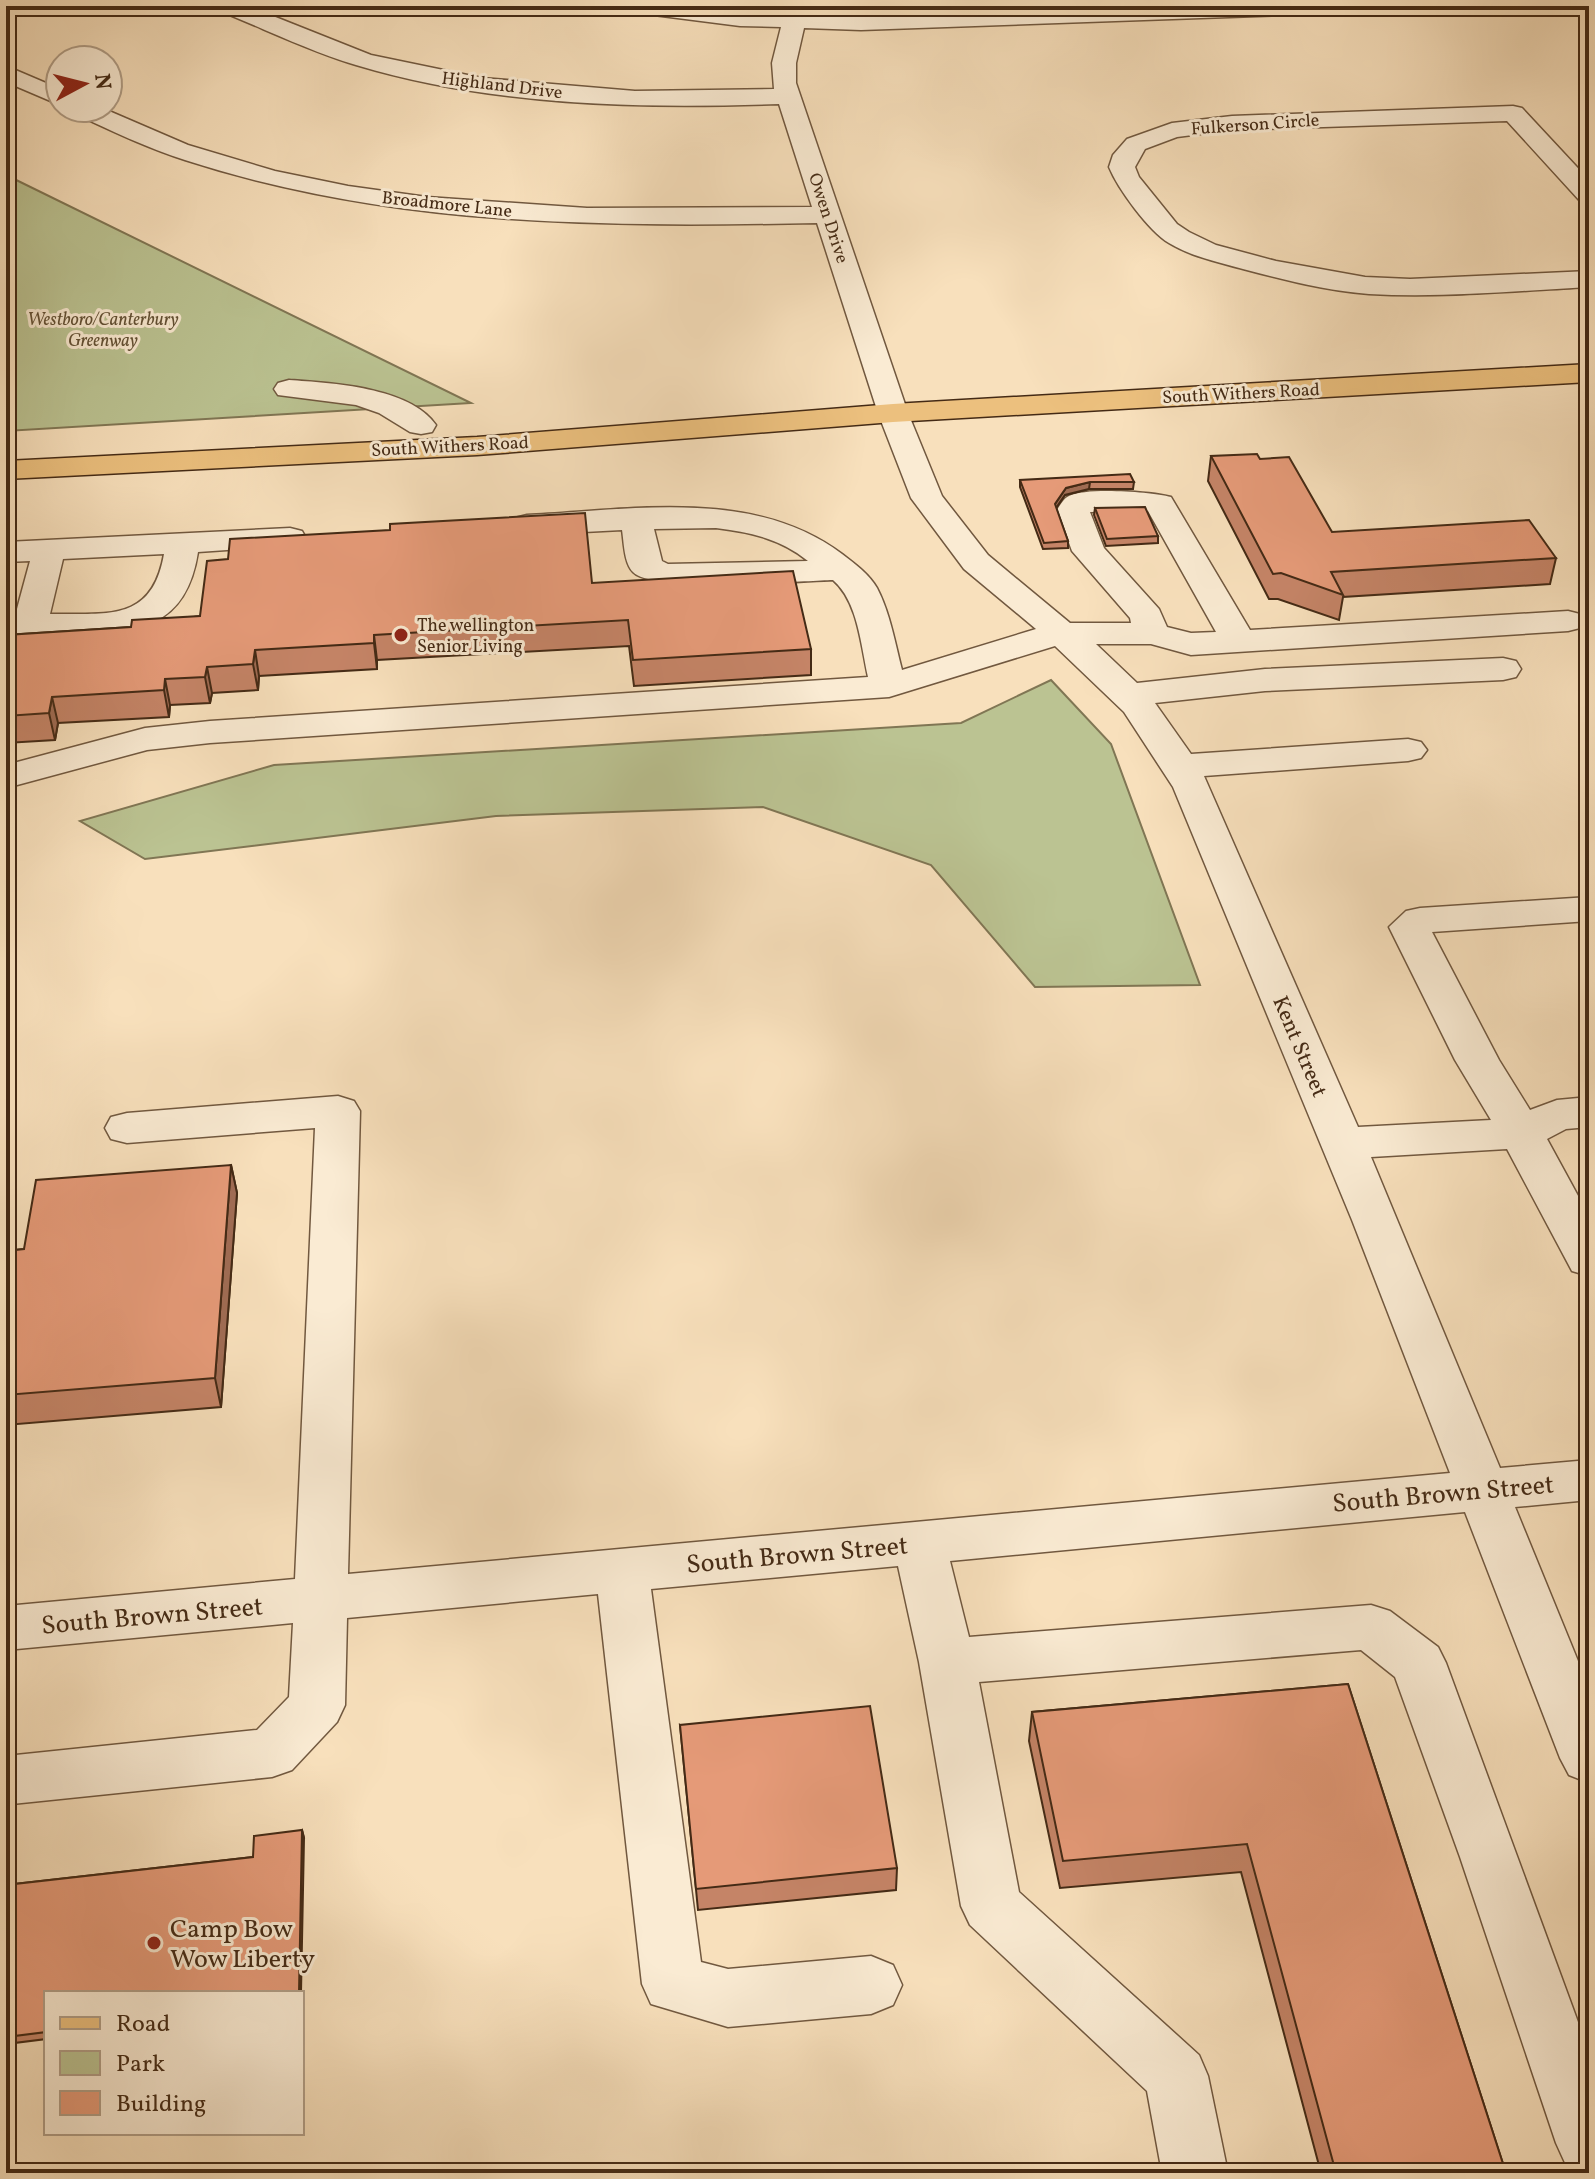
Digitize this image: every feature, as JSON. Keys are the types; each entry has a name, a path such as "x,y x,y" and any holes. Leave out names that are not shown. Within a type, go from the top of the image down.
{"main road":[{"name":"South Withers Road","path":"6,470 477,446 893,413 1589,373"},
{"name":"South Withers Road","path":"6,446 421,425 893,413"}],"street":[{"name":"Highland Drive","path":"228,6 378,64 460,81 573,95 634,98 788,96"},
{"path":"638,6 740,19 794,22 927,22 1342,6"},
{"name":"Owen Drive","path":"794,22 784,63 788,96 893,413"},
{"path":"6,73 44,91"},
{"name":"Fulkerson Circle","path":"1589,195 1513,113 1232,123 1172,130 1136,144 1126,155 1122,167 1127,179 1168,230 1179,238 1206,251 1275,269 1365,285 1410,287 1589,279"},
{"name":"Broadmore Lane","path":"118,124 162,144 233,168 388,199 490,210 613,216 827,215"},
{"path":"289,389 373,399 398,408 421,425"},
{"name":"Kent Street","path":"893,413 920,486 944,524 976,562 1094,660 1161,736 1192,787 1343,1143 1589,1758"},
{"path":"1151,634 1147,616 1089,551 1073,510 1079,503 1145,501 1160,504 1239,641"},
{"path":"495,527 714,517 746,520 801,540 860,588 889,686"},
{"path":"636,520 646,567 664,574 841,570"},
{"path":"6,552 324,536"},
{"path":"18,632 113,624 140,616 165,598 174,585 183,543"},
{"path":"18,632 40,588 49,550"},
{"path":"6,590 40,588"},
{"path":"6,777 145,739 210,732 889,686 1060,633 1151,634 1191,644 1568,621"},
{"path":"1127,695 1265,680 1503,669"},
{"path":"1180,766 1408,750"},
{"path":"1589,909 1420,920 1409,927 1477,1060 1521,1133 1589,1259"},
{"path":"12,1779 272,1753 317,1705 318,1599 338,1111 127,1128"},
{"path":"1343,1143 1521,1133 1557,1115 1589,1112"},
{"name":"South Brown Street","path":"6,1628 1589,1480"},
{"path":"919,1542 947,1662 991,1906 1176,2076 1195,2173"},
{"path":"622,1570 673,1984 728,1998 871,1985"},
{"path":"947,1662 1371,1627 1418,1663 1490,1857 1589,2143"}],"green space":[{"name":"Westboro/Canterbury Greenway","path":"6,175 471,403 6,431"},
{"path":"1051,680 1111,744 1200,985 1035,987 931,865 763,807 496,816 145,859 80,821 274,765 961,723"}],"building":[{"path":"1257,454 1260,459 1289,457 1332,532 1529,520 1556,558 1331,572 1343,595 1281,573 1273,574 1211,456"},
{"path":"1130,474 1134,482 1090,482 1066,488 1055,504 1068,541 1044,543 1020,480"},
{"path":"1145,507 1158,536 1107,539 1095,508"},
{"name":"The wellington Senior Living","path":"585,513 592,583 793,571 811,649 633,660 628,620 374,635 374,643 255,650 253,664 207,667 205,677 165,679 164,690 52,697 49,713 6,716 6,635 131,627 132,620 200,616 207,561 228,559 230,539 390,530 390,524"},
{"path":"231,1165 215,1378 6,1395 6,1251 24,1249 36,1180"},
{"path":"1348,1684 1506,2173 1336,2173 1247,1844 1063,1861 1032,1712"},
{"path":"870,1706 897,1868 696,1889 680,1725"},
{"name":"Camp Bow Wow Liberty","path":"302,1830 299,1991 44,1991 44,2032 6,2037 6,1885 253,1857 254,1836"}],"place":[{"name":"The wellington Senior Living","path":"401,635"},
{"name":"Camp Bow Wow Liberty","path":"154,1943"}]}
